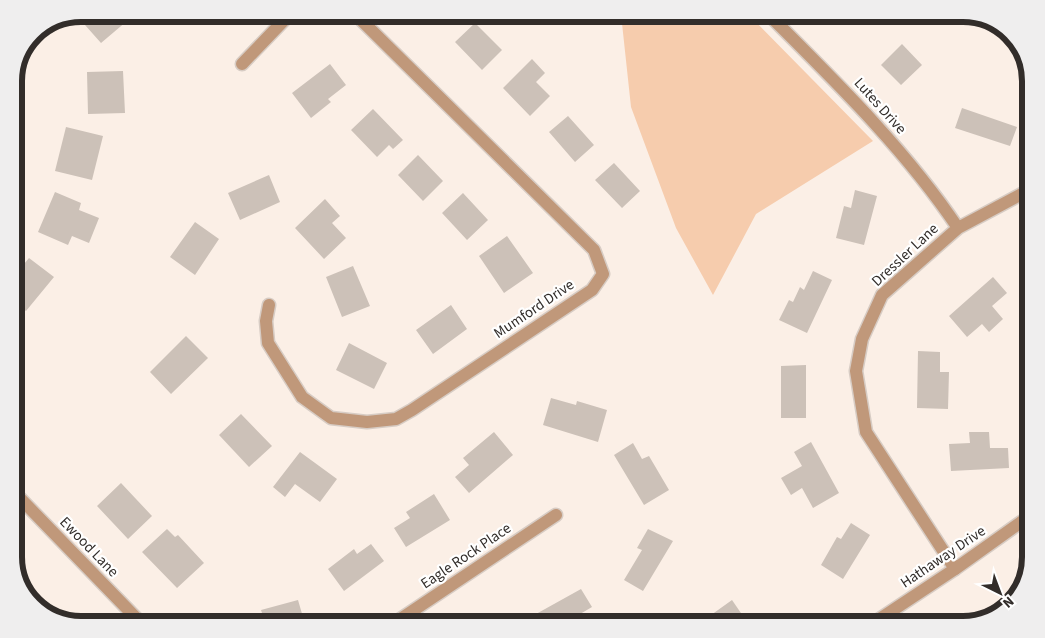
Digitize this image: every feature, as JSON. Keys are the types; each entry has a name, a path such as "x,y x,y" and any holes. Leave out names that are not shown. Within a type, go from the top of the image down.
{"street":[{"path":"242,64 282,22"},
{"name":"Mumford Drive","path":"269,305 266,321 268,343 302,397 331,418 367,422 396,418 412,410 592,290 602,274 594,250 363,22"},
{"name":"Lutes Drive","path":"776,22 866,112 936,196 958,228"},
{"name":"Dressler Lane","path":"955,569 866,432 856,371 862,339 882,295 958,228 1022,194"},
{"name":"Ewood Lane","path":"23,501 134,616"},
{"name":"Eagle Rock Place","path":"405,616 556,515"},
{"name":"Hathaway Drive","path":"884,616 1022,521"}],"shaded area":[{"path":"622,22 756,22 873,141 756,214 713,295 676,228 631,107"}],"building":[{"path":"82,22 126,22 101,43"},
{"path":"475,23 502,50 482,70 455,42"},
{"path":"902,44 922,65 901,85 881,65"},
{"path":"532,59 545,73 536,82 550,96 530,116 503,88"},
{"path":"330,64 346,85 328,99 331,102 311,118 292,93"},
{"path":"123,71 125,113 88,114 87,72"},
{"path":"962,108 1017,127 1010,146 955,128"},
{"path":"373,109 403,140 393,149 389,145 377,157 351,130"},
{"path":"568,116 594,145 575,162 549,132"},
{"path":"66,127 103,136 92,180 55,171"},
{"path":"418,155 443,181 423,201 398,175"},
{"path":"614,163 640,191 622,208 595,180"},
{"path":"269,175 280,202 240,220 228,193"},
{"path":"855,190 877,196 864,245 836,238 844,206 851,208"},
{"path":"55,192 81,203 79,210 99,218 89,243 72,236 68,245 38,232"},
{"path":"463,193 488,220 467,240 442,213"},
{"path":"325,199 340,216 332,223 346,238 324,259 295,228"},
{"path":"195,222 219,239 195,275 170,257"},
{"path":"507,236 533,273 504,293 479,256"},
{"path":"29,258 54,277 26,311 23,308 23,265"},
{"path":"353,266 370,306 342,317 326,277"},
{"path":"813,271 832,280 807,333 779,320 789,300 793,302 800,287 804,290"},
{"path":"993,277 1007,293 992,306 1003,319 989,332 982,324 967,337 949,316"},
{"path":"451,305 467,329 433,354 416,330"},
{"path":"186,336 208,358 171,394 150,372"},
{"path":"349,343 387,363 374,389 336,370"},
{"path":"918,351 940,352 940,372 949,372 948,409 917,408"},
{"path":"806,365 806,418 781,418 781,366"},
{"path":"551,398 576,405 577,401 607,410 598,442 543,425"},
{"path":"241,414 272,446 249,467 219,435"},
{"path":"494,432 513,455 469,493 455,477 469,465 463,458"},
{"path":"969,432 989,432 990,448 1008,448 1009,468 951,471 949,444 970,443"},
{"path":"811,442 839,493 813,508 802,488 791,495 781,478 802,466 794,452"},
{"path":"633,443 642,459 649,456 669,490 644,505 614,455"},
{"path":"300,452 337,479 320,502 295,484 285,497 273,487"},
{"path":"121,483 152,516 128,539 97,506"},
{"path":"434,494 450,520 406,547 394,528 410,518 406,512"},
{"path":"851,523 870,535 843,579 821,565 837,537 841,539"},
{"path":"167,529 175,537 178,535 204,563 177,588 142,552"},
{"path":"648,529 673,541 643,591 624,580 642,550 637,548"},
{"path":"371,544 384,561 344,591 328,569 354,549 357,554"},
{"path":"581,589 592,607 577,616 537,616 536,614"},
{"path":"298,600 303,616 263,616 261,610"},
{"path":"732,600 743,616 712,616"}]}
